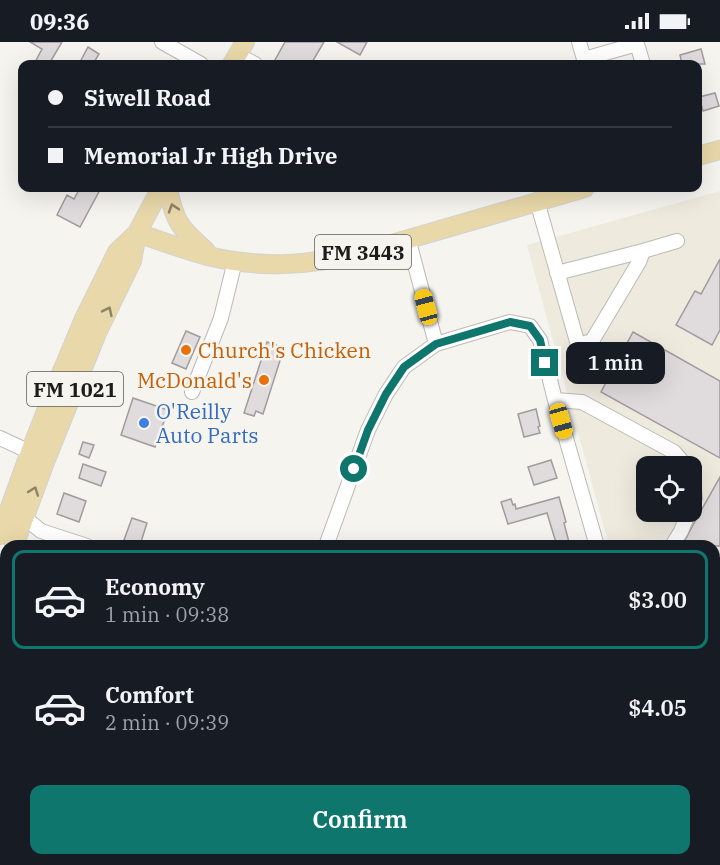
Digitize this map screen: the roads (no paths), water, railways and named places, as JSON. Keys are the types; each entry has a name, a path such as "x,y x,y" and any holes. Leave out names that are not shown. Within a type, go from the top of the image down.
{"main road":[{"path":"702,155 720,150"},
{"name":"FM 1021","path":"0,535 17,514 45,462 97,333 132,261 137,233 158,192"},
{"path":"169,192 178,222 186,234 212,256"},
{"name":"FM 3443","path":"137,233 235,261 279,265 308,263 340,258 566,192"},
{"name":"FM 1021","path":"15,540 17,514 30,452 58,381 83,321 117,252 137,233"}],"street":[{"path":"162,42 194,60"},
{"path":"579,42 584,59 637,44 642,60"},
{"path":"537,201 578,345 592,341 639,262 643,251"},
{"path":"408,238 436,344"},
{"path":"557,273 677,241"},
{"path":"192,392 221,318 235,261"},
{"path":"328,540 368,430 386,394 404,367 436,344 510,322 530,326 540,340 595,540"},
{"path":"555,400 582,402 677,456"},
{"path":"0,438 30,452"},
{"path":"17,514 41,531 69,540"},
{"path":"676,540 685,522"}],"place":[{"name":"Church's Chicken","path":"186,350"},
{"name":"McDonald's","path":"264,380"},
{"name":"O'Reilly Auto Parts","path":"144,423"}]}
